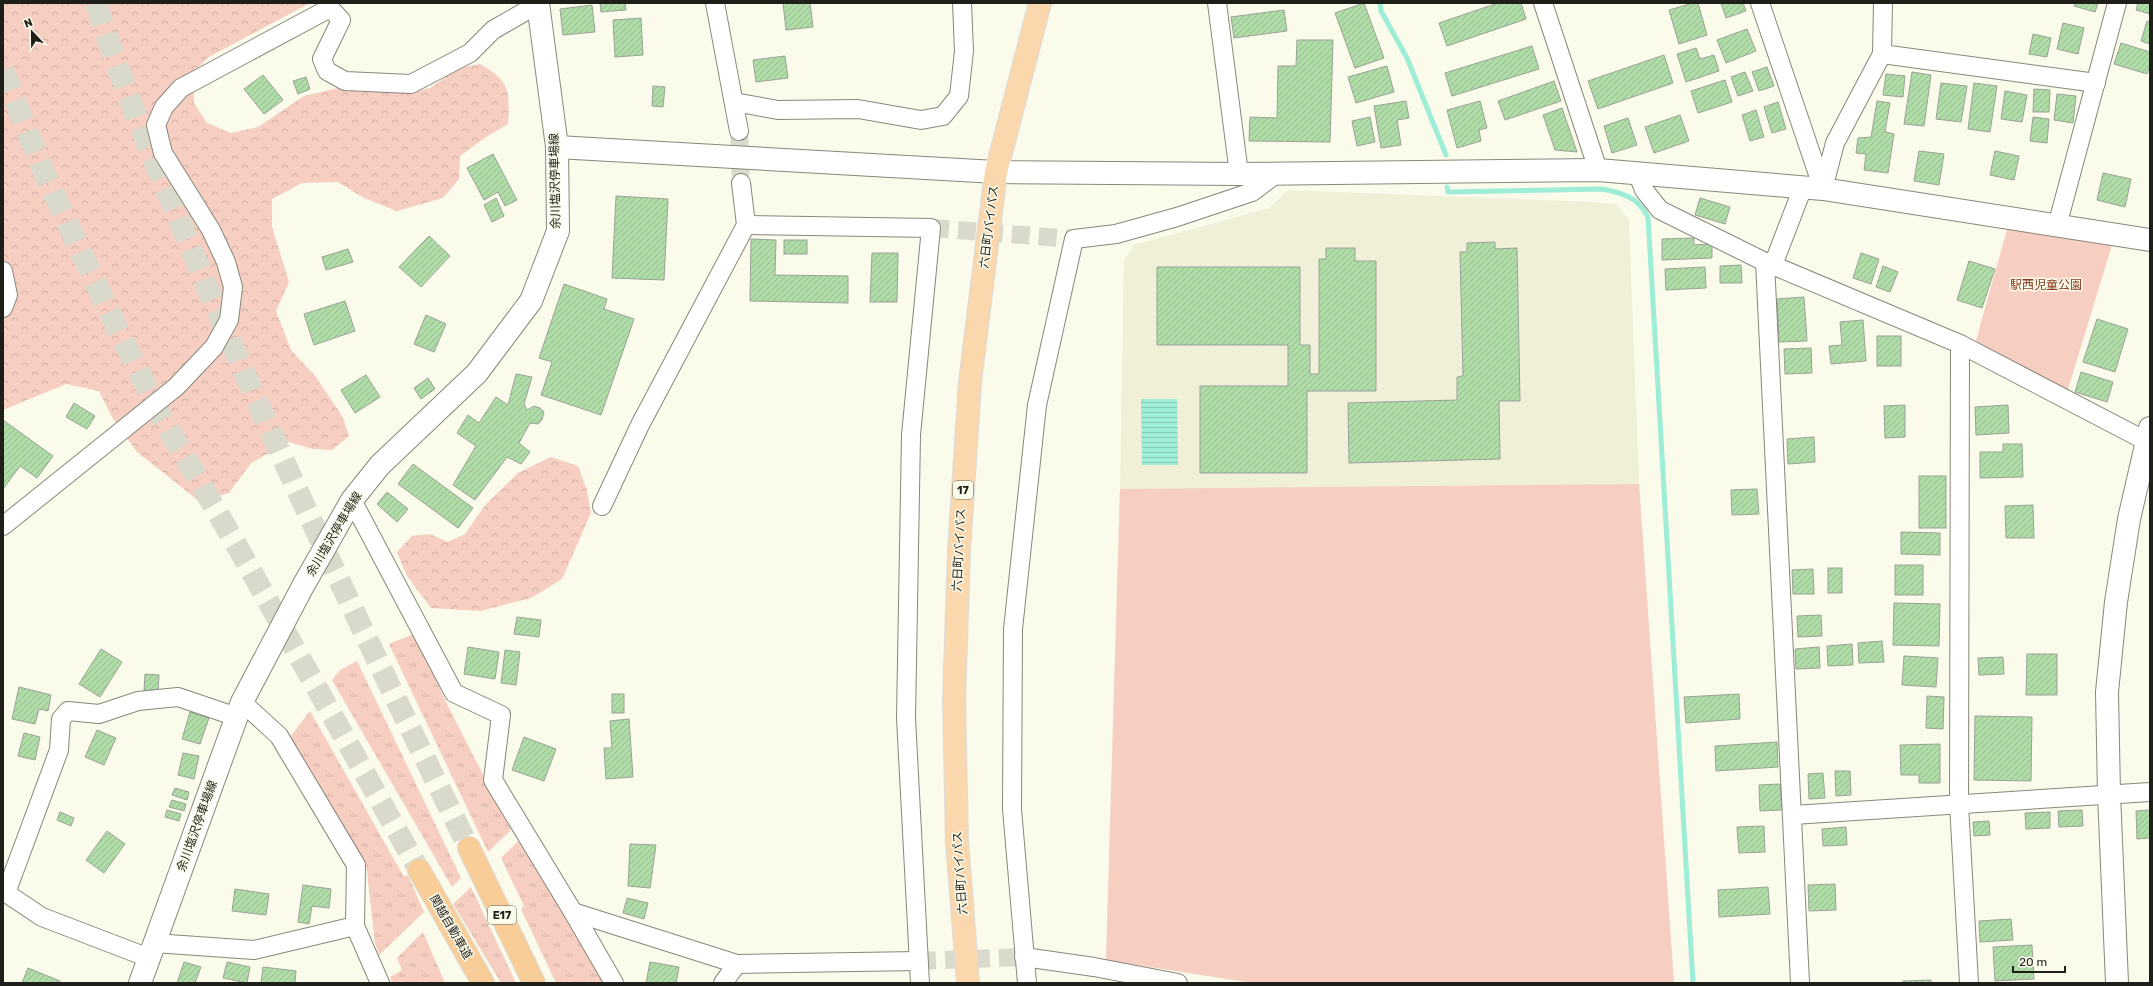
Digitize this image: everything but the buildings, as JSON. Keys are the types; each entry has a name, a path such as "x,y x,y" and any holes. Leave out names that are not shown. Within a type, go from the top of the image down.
{"highway":[{"name":"六日町バイパス","path":"968,983 956,825 954,700 958,551 970,382 996,172 1040,3"},
{"name":"E17","path":"469,848 534,983"},
{"name":"関越自動車道","path":"419,870 483,983"}],"street":[{"path":"715,3 739,131"},
{"path":"1217,3 1239,174"},
{"path":"1543,3 1598,170"},
{"path":"1760,3 1813,188"},
{"path":"1800,983 1769,263 1813,188 1882,54 1883,3"},
{"path":"2057,226 2117,3"},
{"path":"3,526 176,388 214,347 228,320 233,287 226,262 211,230 162,153 156,125 164,107 180,88 330,8 342,20 322,59 327,71 345,81 411,84 470,53 493,30 538,4"},
{"name":"余川塩沢停車場線","path":"140,983 239,710 303,586 352,500 380,465 477,373 531,301 558,231 557,147 538,4"},
{"path":"734,102 778,110 858,110 921,120 943,116 959,96 964,51 966,7"},
{"path":"1882,54 2096,83"},
{"path":"557,147 996,172 1239,174 1598,170 1637,172 1813,188 2150,240"},
{"path":"1637,172 1644,190 1660,210 1769,263 1960,344 2148,434 2129,519 2116,609 2107,692 2109,794 2117,983"},
{"path":"1027,983 1012,809 1013,628 1037,405 1074,239 1116,234 1177,218 1252,192 1276,174"},
{"path":"602,506 640,425 746,225 741,183"},
{"path":"746,225 931,228 911,434 906,718 920,983"},
{"path":"3,271 8,295 3,308"},
{"path":"1960,344 1959,804 1969,983"},
{"path":"352,500 454,693 501,715 493,780 574,912 614,983"},
{"path":"355,926 254,950 152,951 42,917 4,892 59,750 61,718 68,710 99,714 138,701 178,697 239,710 279,736 356,865 355,926 380,983"},
{"path":"1793,815 2150,792"},
{"path":"574,912 730,976 918,960"},
{"path":"1024,957 1094,967 1178,983"}],"shaded area":[{"path":"1288,190 1594,202 1616,204 1629,220 1639,484 1674,983 1253,983 1106,960 1120,489 1124,261 1134,245 1269,208"}],"green space":[{"path":"3,3 310,3 209,57 194,71 194,103 207,123 231,133 258,127 304,96 342,87 409,93 430,88 459,68 480,64 490,70 503,82 508,95 509,103 508,124 486,137 460,156 459,179 443,198 397,211 364,198 338,182 302,183 272,199 272,227 289,282 276,311 291,350 316,377 342,416 349,436 332,450 313,449 289,442 251,463 229,493 199,501 137,452 113,419 99,391 66,384 3,410"},
{"name":"駅西児童公園","path":"2010,219 2115,235 2065,399 1973,351"},
{"path":"551,457 578,466 587,490 591,513 562,579 531,598 480,611 431,608 407,576 397,552 412,536 430,534 448,542 465,534 486,504 518,473"},
{"path":"1639,484 1674,983 1253,983 1106,960 1120,489"},
{"path":"411,635 417,637 443,696 511,830 488,852 389,644"},
{"path":"357,661 461,878 452,887 332,680 340,670"},
{"path":"310,711 404,877 408,875 424,912 379,955 375,943 366,864 294,747 291,736"},
{"path":"518,841 581,938 606,983 556,983 521,909 524,906 501,858"},
{"path":"471,887 516,983 501,983 453,904"},
{"path":"423,932 445,983 392,983 390,977 402,970 397,958"}],"water":[{"path":"1141,399 1177,399 1178,465 1142,465"}],"waterway":[{"path":"1380,3 1381,11 1407,58 1446,155"},
{"path":"1447,187 1448,192 1602,189 1617,192 1635,200 1648,217 1693,983"}],"tunnel":[{"path":"96,3 142,132 227,333 293,481 362,629 469,848"},
{"path":"3,70 42,168 103,299 158,411 241,553 419,870"},
{"path":"739,131 741,183"},
{"path":"931,228 1074,239"},
{"path":"918,961 1024,957"}]}
